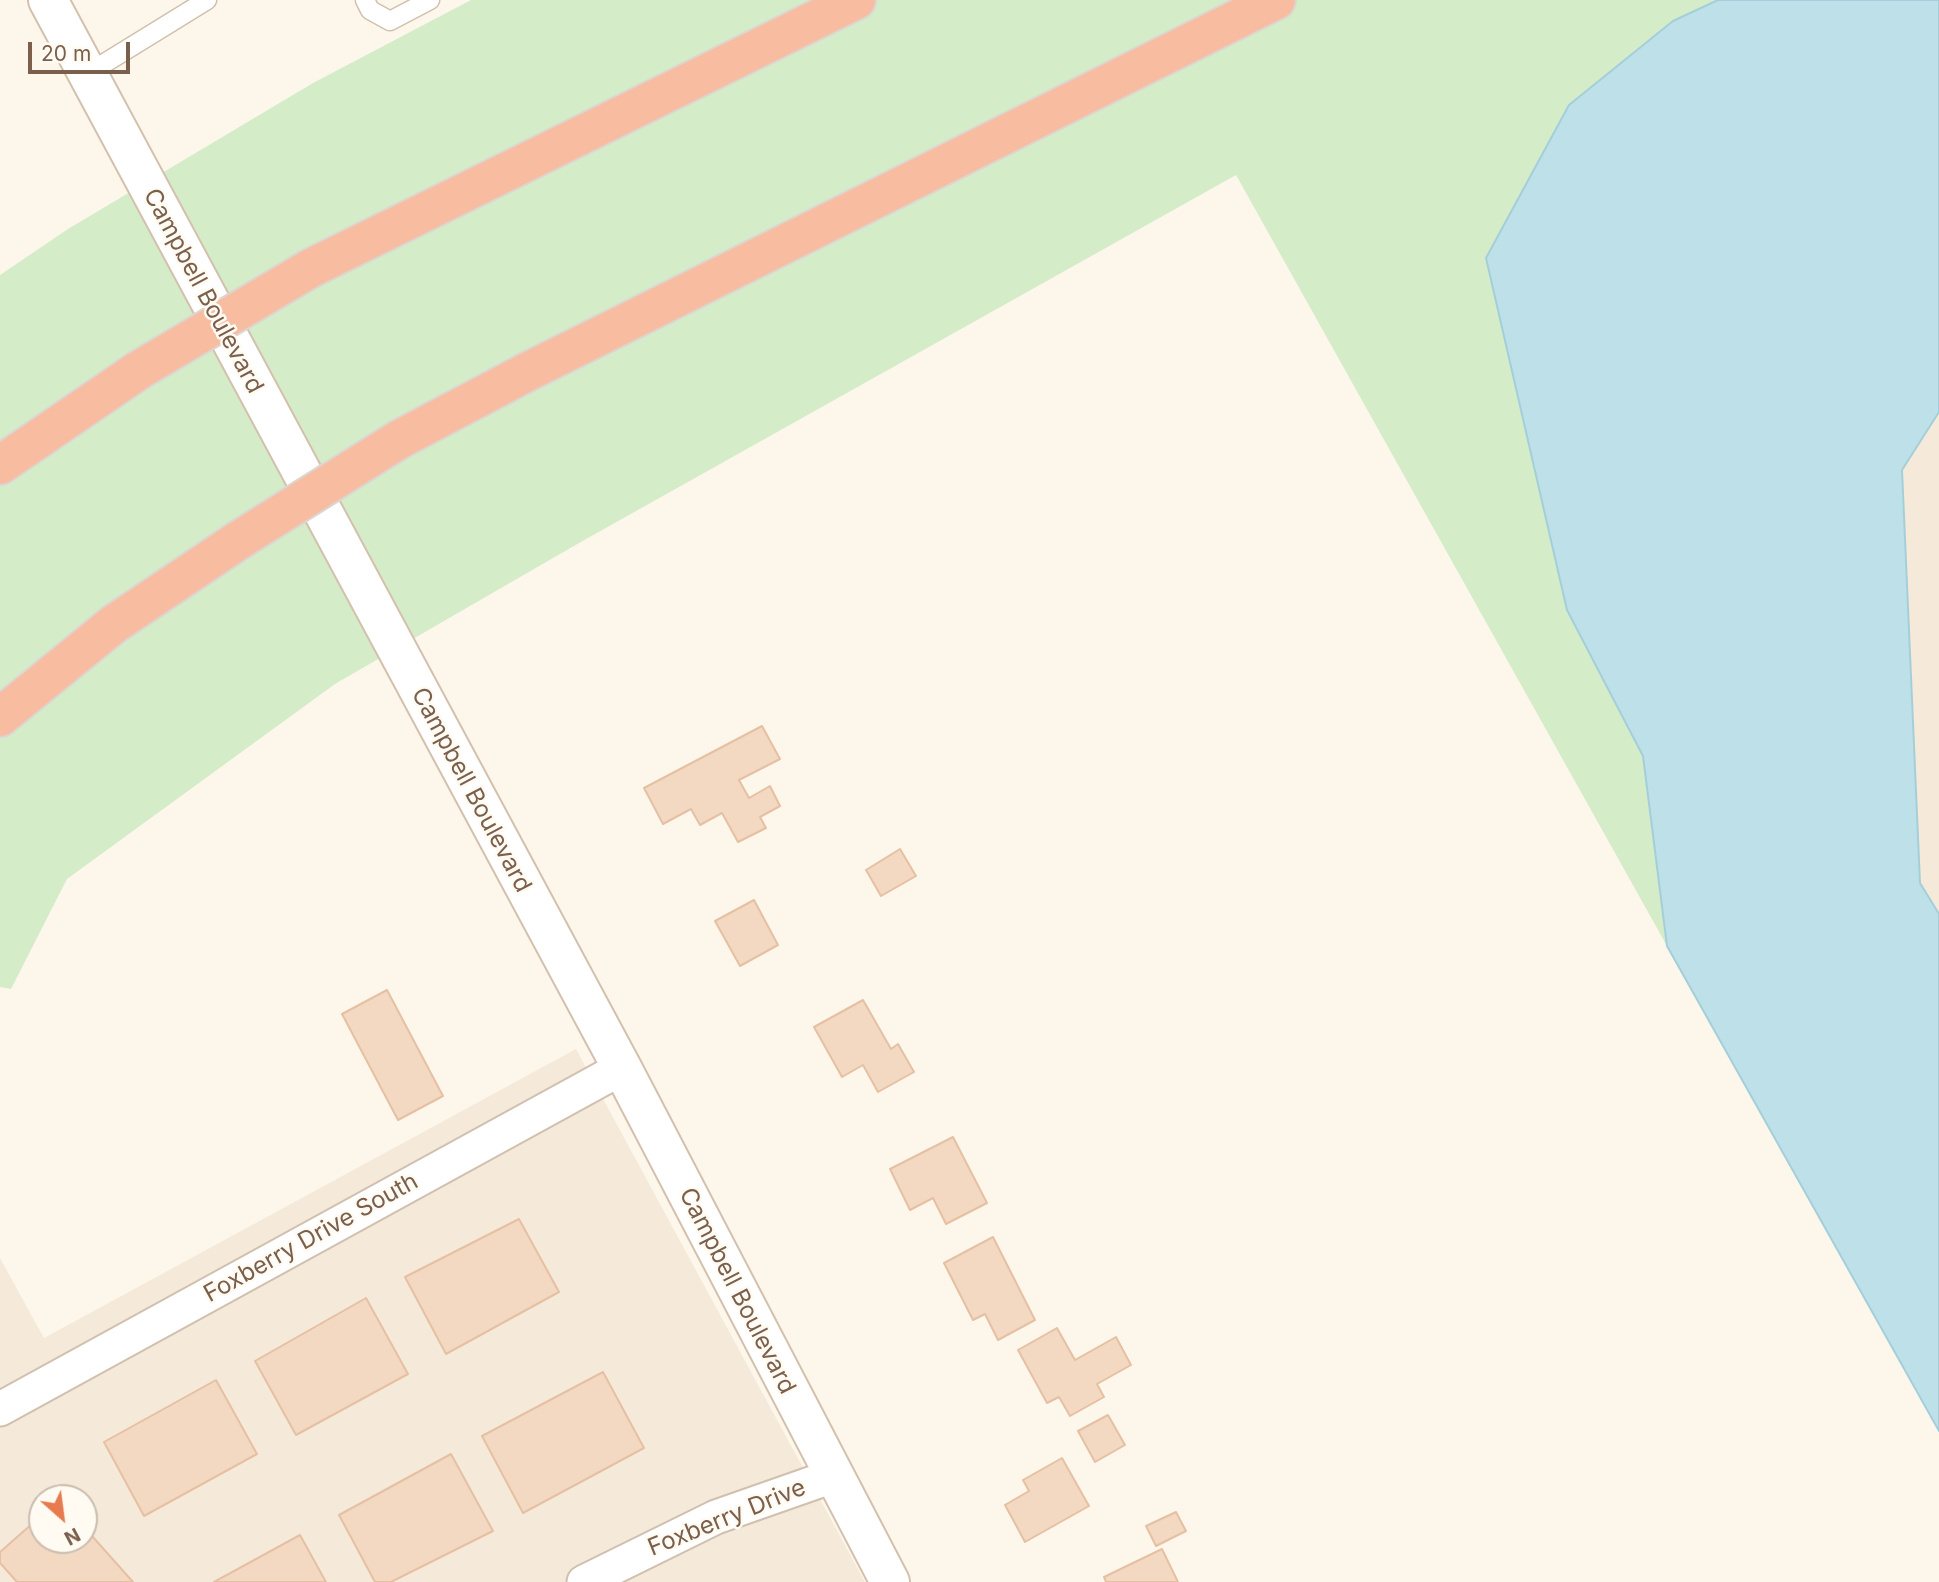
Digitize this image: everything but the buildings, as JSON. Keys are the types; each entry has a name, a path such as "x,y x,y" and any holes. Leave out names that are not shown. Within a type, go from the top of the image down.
{"highway":[{"path":"0,464 139,370 311,268 856,0"},
{"path":"0,717 114,624 239,540 400,439 531,370 1276,0"}],"main road":[{"name":"Campbell Boulevard","path":"48,0 622,1068 890,1582"}],"street":[{"name":"Foxberry Drive South","path":"0,1408 622,1068"},
{"name":"Foxberry Drive","path":"584,1582 716,1517 833,1476"}],"lane":[{"path":"87,74 207,0"},
{"path":"365,0 370,10 390,21 430,0"}],"shaded area":[{"path":"1939,412 1939,914 1920,884 1902,470"},
{"path":"576,1049 865,1582 0,1582 0,1258 44,1338"}],"green space":[{"path":"471,0 1718,0 1673,21 1569,105 1486,258 1567,610 1643,756 1667,946 1236,175 579,543 335,684 67,879 11,989 0,987 0,275 68,229 313,83"}],"water":[{"path":"1718,0 1939,0 1939,412 1902,470 1920,883 1939,914 1939,1431 1667,946 1643,756 1567,610 1486,258 1569,105 1673,21"}]}
